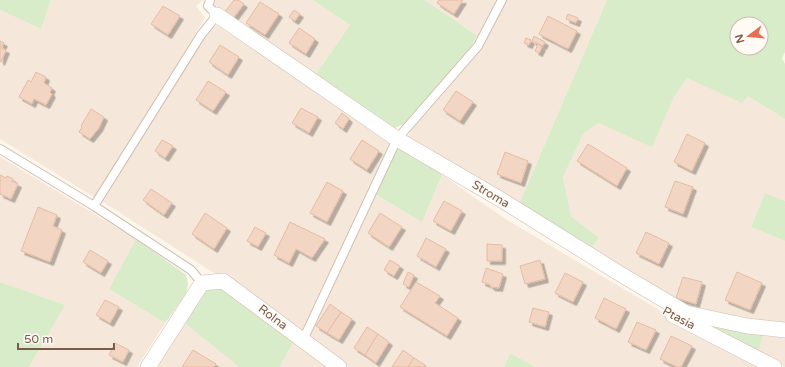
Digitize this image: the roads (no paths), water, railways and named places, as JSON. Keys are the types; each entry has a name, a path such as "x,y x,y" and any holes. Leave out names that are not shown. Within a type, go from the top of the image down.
{"street":[{"name":"Stroma","path":"217,15 397,139 500,199 645,293 686,313 747,326 785,330"},
{"name":"Ptasia","path":"586,264 645,293 672,315 774,367"},
{"name":"Rolna","path":"202,283 224,281 339,367"},
{"path":"148,367 202,283"}],"lane":[{"path":"94,206 201,35 217,15 208,6 210,0"},
{"path":"303,340 397,139 478,46 502,0"},
{"path":"0,149 94,206 191,270 202,283"}]}
